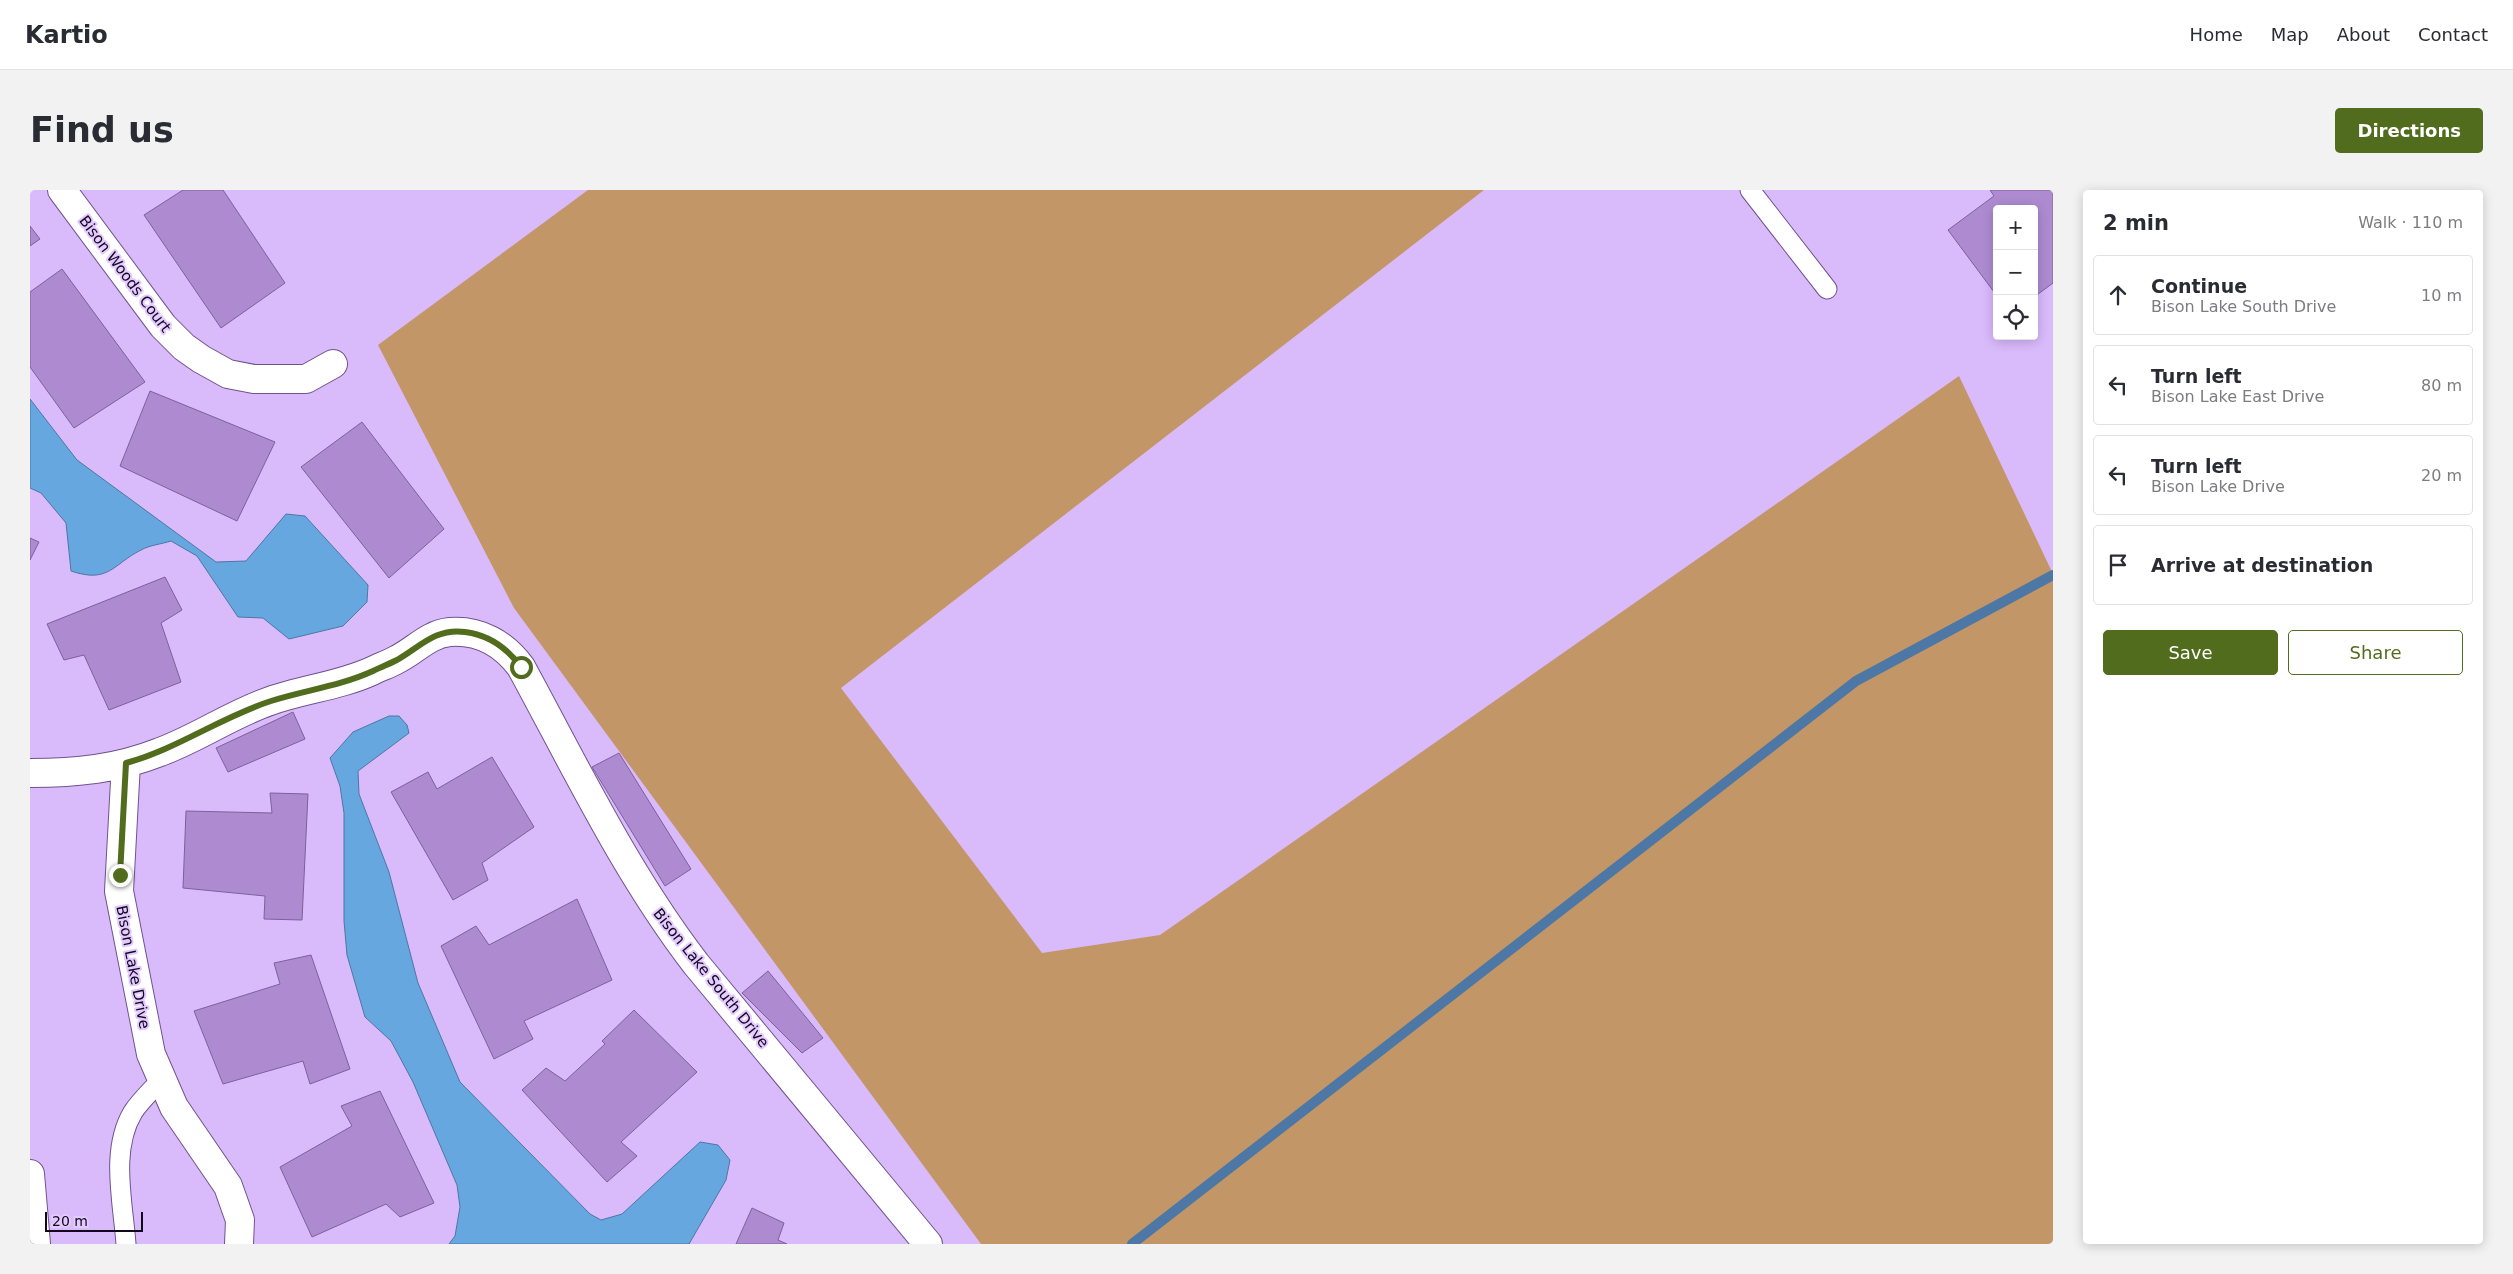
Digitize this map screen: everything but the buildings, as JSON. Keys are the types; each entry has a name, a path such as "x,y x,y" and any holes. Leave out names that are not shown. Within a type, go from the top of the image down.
{"street":[{"name":"Bison Woods Court","path":"62,190 163,326 184,347 201,359 228,374 254,379 306,379 333,364"},
{"name":"Bison Lake South Drive","path":"126,763 162,752 232,716 271,701 342,683 397,660 422,642 439,635 465,632 494,642 512,655 521,667 634,876 663,921 696,964 928,1244"},
{"path":"30,773 97,771 126,763"},
{"name":"Bison Lake Drive","path":"126,763 119,891 147,1039 161,1080 174,1107 228,1186 240,1220 239,1244"},
{"path":"30,1174 36,1244"}],"lane":[{"path":"1750,190 1827,289"},
{"path":"126,1244 120,1154 124,1131 134,1111 161,1080"}],"shaded area":[{"path":"588,190 1484,190 841,688 1042,953 1160,935 1959,376 2053,574 2053,1244 981,1244 514,608 378,345"}],"water":[{"path":"30,399 77,460 216,562 246,561 286,514 305,516 368,585 367,602 343,626 289,639 263,618 238,617 197,556 171,541 145,548 110,571 102,574 94,575 71,571 66,523 41,493 30,488"},
{"path":"389,716 399,716 407,725 409,733 358,771 359,794 389,872 418,983 460,1082 590,1214 601,1220 622,1214 700,1142 718,1145 730,1160 726,1180 689,1244 449,1244 455,1236 460,1207 457,1185 413,1082 391,1041 365,1017 347,955 344,921 344,813 340,786 330,758 353,732"}],"waterway":[{"path":"1132,1244 1856,681 2053,575"}],"route":[{"path":"120,875 126,763 162,752 232,716 271,701 342,683 372,671 397,660 422,642 447,632 465,632 487,638 499,644 512,655 521,667"}]}
